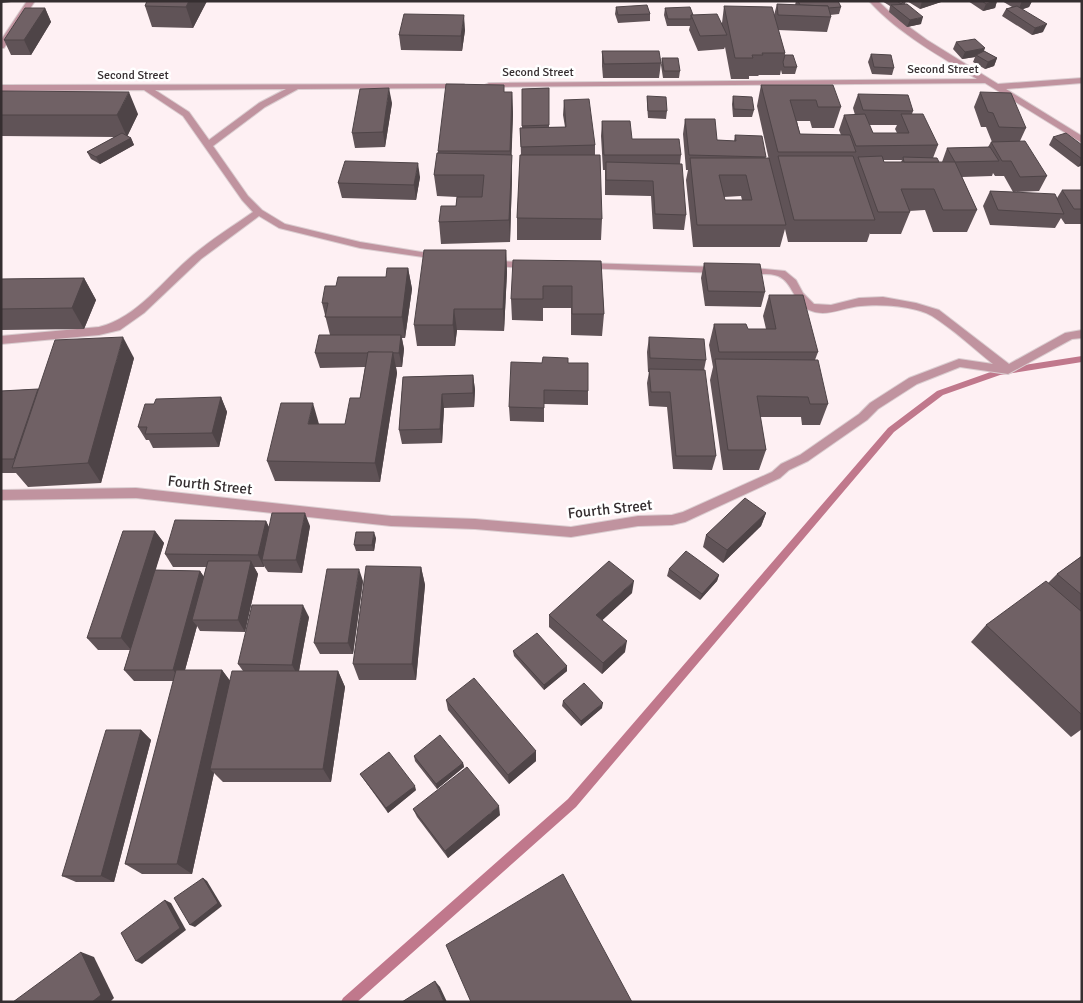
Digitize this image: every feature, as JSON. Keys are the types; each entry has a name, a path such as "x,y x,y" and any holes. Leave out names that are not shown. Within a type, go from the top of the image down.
{"street":[{"path":"1,46 31,1"},
{"path":"873,1 891,18 924,42 1082,140"},
{"path":"998,87 1082,80"},
{"name":"Second Street","path":"477,86 985,81"},
{"name":"Second Street","path":"1,88 467,86"},
{"path":"208,145 262,105 297,87"},
{"path":"147,88 186,114 245,198 259,212 282,226 360,244 454,260"},
{"path":"1,340 99,331 116,327 140,310 197,257 259,212"},
{"path":"483,264 542,265"},
{"path":"572,266 770,271 781,273 792,282 799,295 811,307 831,308 859,302 883,301 916,307 935,313 1008,370 1069,336 1082,334"},
{"name":"Fourth Street","path":"1,495 136,494 391,521 475,524 571,532 638,520 672,520 698,512 776,475 785,467 804,458 863,417 874,406 913,381 959,363 1008,370"}],"building":[{"path":"147,1 189,1 186,7 145,6"},
{"path":"798,1 838,1 841,7 828,8 828,6 800,5"},
{"path":"982,1 994,1 986,4"},
{"path":"777,4 828,6 831,17 778,15"},
{"path":"907,4 923,17 910,20 891,5"},
{"path":"647,5 650,14 618,15 616,7"},
{"path":"724,6 772,7 785,53 762,53 763,55 752,55 753,58 735,58"},
{"path":"1017,6 1047,24 1035,28 1006,9"},
{"path":"690,7 693,15 691,15 691,19 668,19 665,8"},
{"path":"25,8 45,8 24,40 4,40"},
{"path":"404,14 464,15 461,36 399,35"},
{"path":"717,14 727,35 700,36 691,15"},
{"path":"975,39 985,48 965,52 956,42"},
{"path":"602,51 659,51 661,63 604,64"},
{"path":"984,51 997,58 988,62 976,55"},
{"path":"871,54 891,55 894,68 874,67"},
{"path":"785,55 793,55 797,67 784,67"},
{"path":"662,58 678,58 680,71 664,71"},
{"path":"446,84 504,85 504,92 512,92 510,151 438,151"},
{"path":"761,85 833,85 841,107 818,107 816,100 790,100 800,134 850,135 856,152 778,152"},
{"path":"389,88 383,132 352,133 360,89"},
{"path":"549,88 549,125 522,126 522,89"},
{"path":"1,91 129,92 117,115 1,115"},
{"path":"980,92 1011,93 1026,128 999,127 993,113 988,112"},
{"path":"858,94 908,95 913,111 863,110"},
{"path":"647,96 666,97 667,111 648,111"},
{"path":"733,96 752,97 754,110 734,109"},
{"path":"589,99 595,145 521,147 520,128 566,127 564,100"},
{"path":"865,114 873,133 909,133 901,114 923,114 938,145 856,146 844,115"},
{"path":"685,119 715,119 717,140 736,141 735,135 762,136 766,157 689,155"},
{"path":"602,121 630,121 632,139 679,139 681,155 604,155"},
{"path":"122,133 131,138 96,157 87,152"},
{"path":"1066,133 1082,145 1082,159 1053,137"},
{"path":"1025,141 1047,176 1020,177 1011,161 1002,161 991,142"},
{"path":"990,147 999,161 955,162 947,148"},
{"path":"437,153 512,155 509,220 439,222 441,206 456,206 457,197 482,197 484,175 434,175"},
{"path":"520,155 600,155 602,219 517,218"},
{"path":"778,156 853,156 875,220 794,220"},
{"path":"882,156 884,162 955,162 977,210 943,210 934,189 901,189 910,212 878,212 858,157"},
{"path":"903,157 937,158 939,162 904,162"},
{"path":"690,158 769,158 786,225 697,225","holes":["719,175 746,175 752,200 725,200"]},
{"path":"345,161 418,163 414,185 338,183"},
{"path":"606,162 682,164 686,215 655,214 653,181 606,180"},
{"path":"1062,190 1082,190 1082,209 1074,209"},
{"path":"990,191 1055,194 1064,214 998,210"},
{"path":"424,250 506,250 503,309 454,309 453,325 414,325"},
{"path":"513,260 601,261 604,314 572,314 572,286 543,286 543,299 511,299"},
{"path":"704,263 760,264 765,292 708,291"},
{"path":"387,268 408,268 402,317 325,317 328,303 322,303 325,286 336,286 338,277 386,277"},
{"path":"84,278 72,308 1,309 1,279"},
{"path":"769,295 803,295 818,352 719,352 714,324 746,324 748,329 776,329"},
{"path":"319,335 401,335 399,353 315,353"},
{"path":"123,337 88,463 12,468 55,340"},
{"path":"649,337 704,339 706,360 650,358"},
{"path":"368,352 393,352 375,463 267,461 281,403 313,403 308,424 345,424 350,398 360,398"},
{"path":"543,357 568,358 568,363 588,363 588,391 544,390 544,408 509,407 511,362 542,363"},
{"path":"715,359 818,360 828,404 810,404 808,397 757,396 766,450 728,450"},
{"path":"649,369 705,370 716,456 676,456 670,392 651,392"},
{"path":"473,375 473,393 442,394 440,429 399,430 403,377"},
{"path":"38,389 14,459 1,459 1,391"},
{"path":"221,397 212,433 145,434 147,427 138,427 145,404 154,404 156,399"},
{"path":"745,498 766,513 727,550 706,535"},
{"path":"272,513 305,513 296,560 262,560"},
{"path":"175,520 266,521 258,555 165,554"},
{"path":"123,531 155,531 121,638 87,638"},
{"path":"356,532 374,532 372,545 354,545"},
{"path":"686,551 719,575 702,594 669,569"},
{"path":"1082,556 1082,595 1057,574"},
{"path":"208,561 251,561 238,620 192,620"},
{"path":"609,561 634,581 596,615 627,641 603,663 549,615"},
{"path":"366,566 421,567 412,664 353,664"},
{"path":"327,569 359,569 348,643 314,643"},
{"path":"155,570 200,571 173,670 124,670"},
{"path":"1046,581 1082,612 1082,715 986,625"},
{"path":"252,605 303,605 292,665 238,664"},
{"path":"537,633 567,666 544,685 513,651"},
{"path":"176,670 222,670 177,864 125,864"},
{"path":"232,671 338,671 323,769 210,769"},
{"path":"474,678 536,751 508,775 446,700"},
{"path":"584,683 603,703 581,721 563,701"},
{"path":"106,730 141,730 101,876 62,876"},
{"path":"440,735 463,763 436,784 414,756"},
{"path":"389,752 415,786 386,808 360,774"},
{"path":"467,767 499,806 445,851 413,809"},
{"path":"563,874 632,1002 471,1002 446,945"},
{"path":"203,878 218,903 190,925 174,898"},
{"path":"165,900 180,928 136,961 121,933"},
{"path":"81,952 101,995 92,1002 13,1002"},
{"path":"435,981 444,1002 402,1002"}],"waterway":[{"path":"347,1002 572,803 891,430 940,393 999,372 1082,359"}]}
